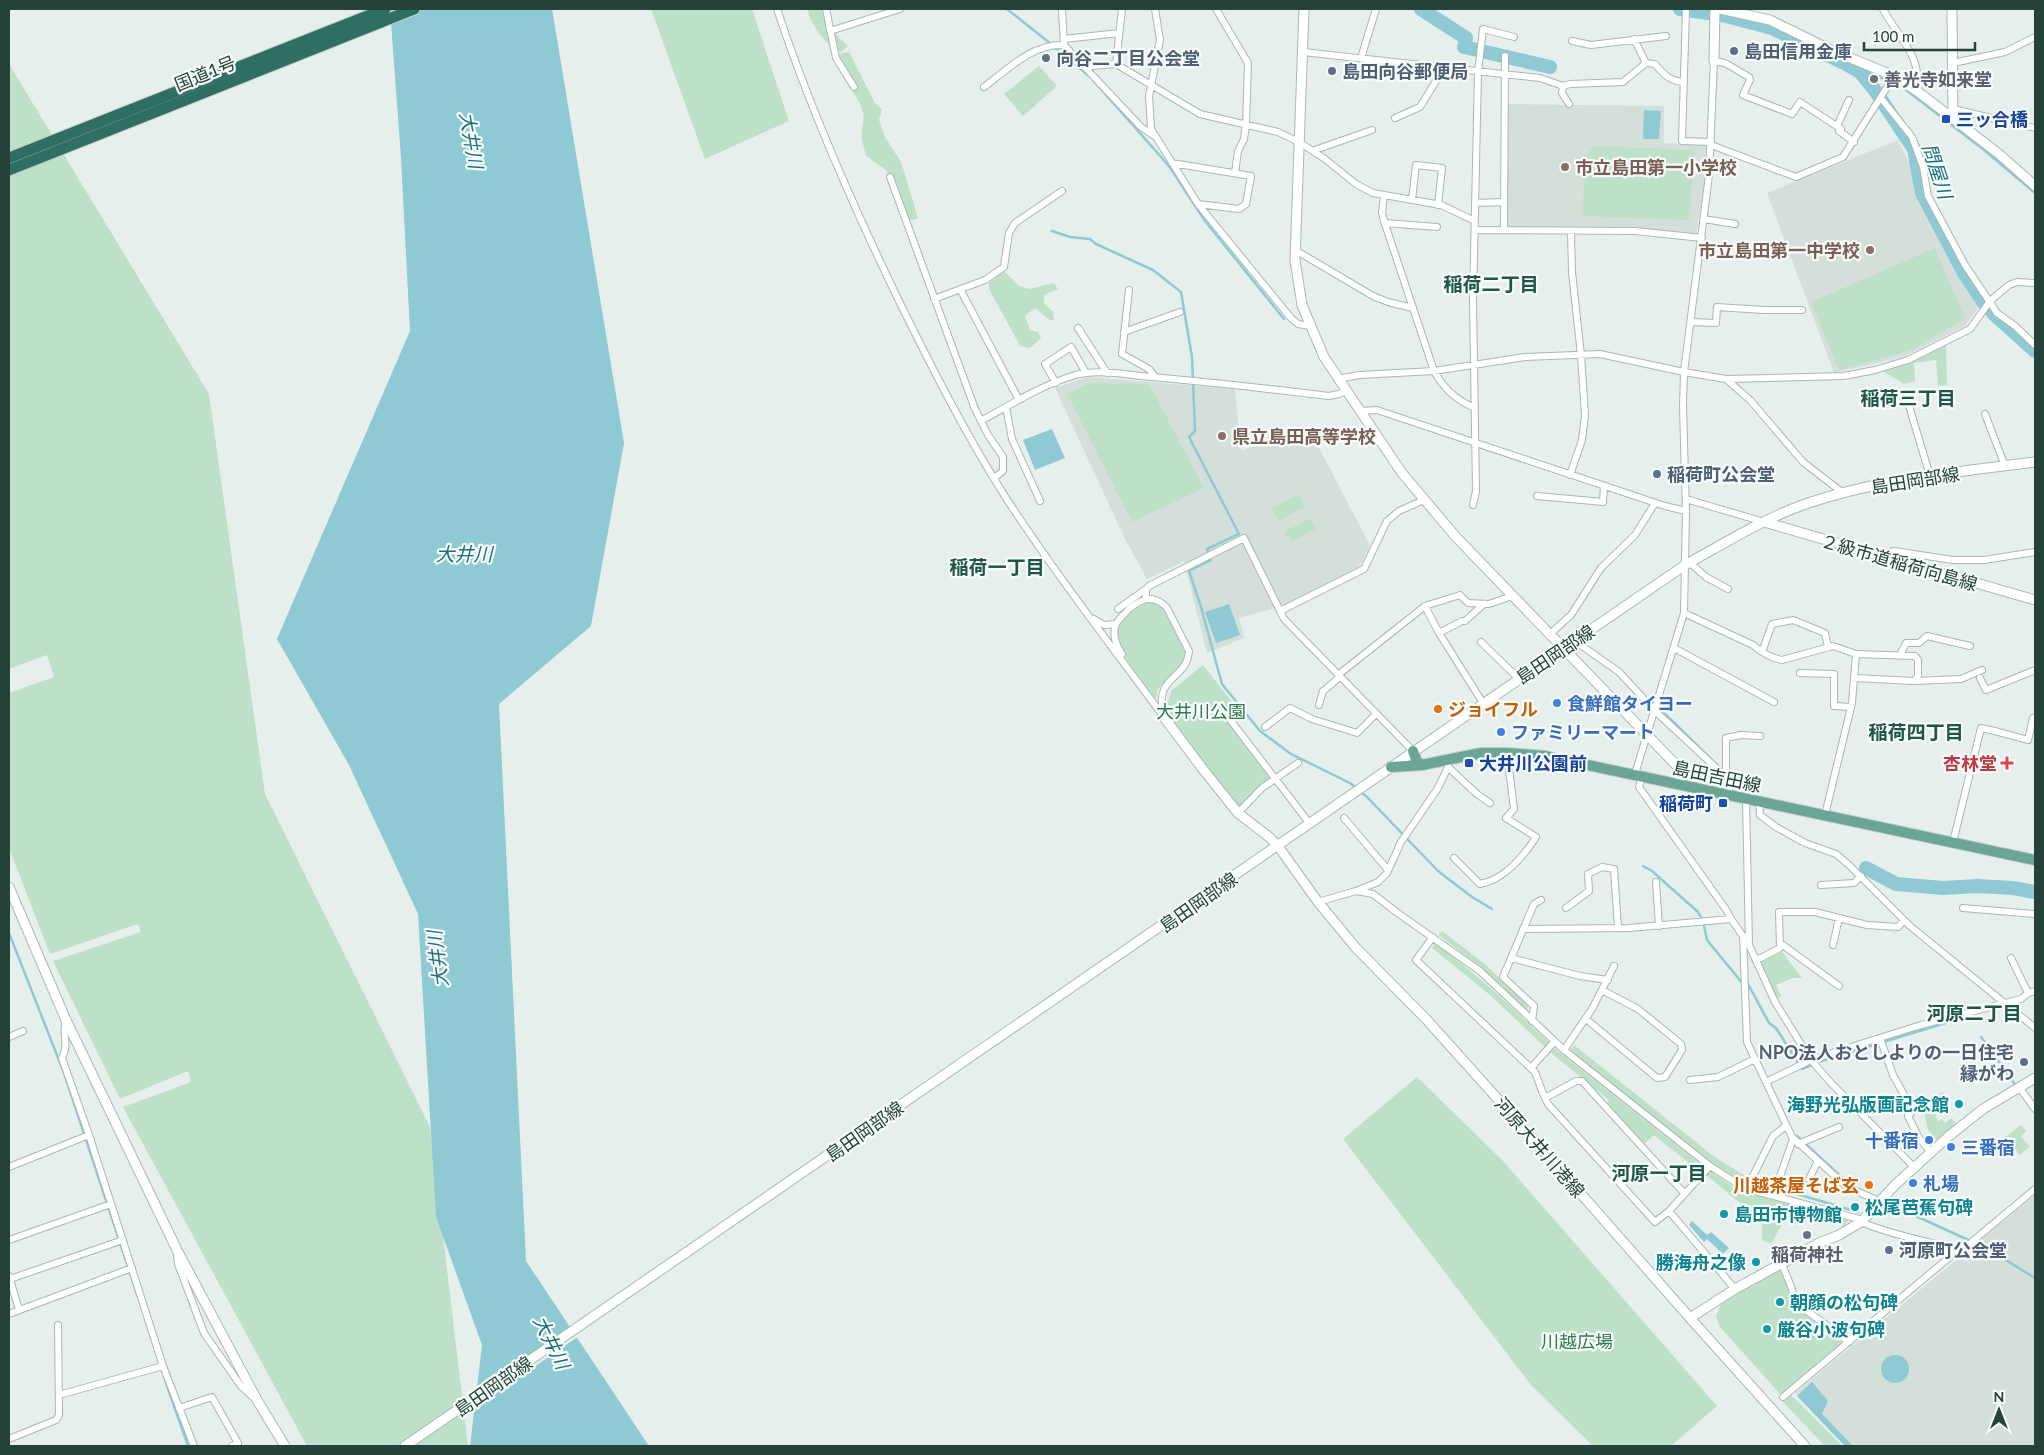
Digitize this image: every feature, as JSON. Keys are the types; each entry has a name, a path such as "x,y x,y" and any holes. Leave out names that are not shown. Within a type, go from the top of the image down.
{"highway":[{"name":"国道1号","path":"9,158 384,9"},
{"name":"国道1号","path":"9,170 414,9"}],"main road":[{"path":"1413,751 1417,762 1422,766"},
{"name":"島田吉田線","path":"1391,767 1447,763 1475,754 1507,753 1566,759 2035,860"}],"street":[{"path":"777,9 815,113 870,241 948,398 994,478 1044,554 1163,716"},
{"path":"826,9 836,58 854,87"},
{"path":"830,31 900,9"},
{"path":"1059,44 1062,9"},
{"path":"1116,64 1122,9"},
{"path":"1155,9 1160,40 1148,106 1151,129 1198,204 1291,318 1298,324 1310,326"},
{"path":"1216,9 1248,63 1246,125 1244,139 1238,151 1235,173"},
{"path":"1304,9 1295,250 1299,290 1310,326 1324,357 1345,391 1402,473 1424,500 1473,556 1678,767 1681,784"},
{"path":"1361,58 1376,9"},
{"path":"1914,1167 1831,1083 1811,1060 1775,1002 1749,945 1730,919 1728,911 1640,787 1639,775 1648,734 1684,613 1688,564 1683,406 1684,372 1702,238 1711,143 1717,9 1740,10 1770,20 1829,50 1894,76 1953,114 2035,186"},
{"path":"1883,9 1912,53 1919,78 1917,91"},
{"path":"1952,9 1953,114"},
{"path":"1686,11 1682,141 1711,143 1796,177 1844,158 1894,76"},
{"path":"1473,505 1476,491 1474,365 1478,72 1483,29 1514,37"},
{"path":"984,87 1029,53 1059,44 1119,33"},
{"path":"1572,41 1591,45 1666,36"},
{"path":"1953,63 2005,52 2035,37"},
{"path":"1634,40 1646,63"},
{"path":"1059,44 1086,68 1141,127 1155,137"},
{"path":"1303,52 1540,78 1563,86 1570,84 1623,82 1646,63 1655,64 1664,75 1674,82 1684,82"},
{"path":"1504,230 1505,56"},
{"path":"1714,61 1725,63 1749,77 1750,80 1743,95 1792,114 1800,102 1837,126 1841,129 1839,131 1854,142"},
{"path":"1086,68 1116,64 1200,114 1278,132 1299,142 1356,184 1373,193 1449,208 1475,221"},
{"path":"1395,118 1420,107 1444,68"},
{"path":"1563,86 1562,93 1569,104"},
{"path":"1881,98 1912,137 1923,167 1928,196 1965,265 1997,313 2032,337 2035,345"},
{"path":"1837,126 1849,100"},
{"path":"1953,114 2035,128"},
{"path":"1312,151 1372,130"},
{"path":"1172,163 1251,176 1246,204 1239,209 1198,204"},
{"path":"1412,200 1416,165 1442,168 1438,205"},
{"path":"890,177 960,372 988,435 1003,457 1003,471 994,478"},
{"path":"934,299 984,280 1004,267 1009,233 1015,223 1062,191"},
{"path":"1384,195 1382,212 1385,223 1434,371 1450,392 1461,402 1475,408"},
{"path":"1476,203 1504,202"},
{"path":"1704,219 1735,224"},
{"path":"1385,223 1437,227"},
{"path":"1475,230 1635,231 1702,238"},
{"path":"1570,475 1579,454 1584,427 1585,404 1572,272 1571,231"},
{"path":"1295,250 1373,296 1413,308"},
{"path":"1337,379 1360,375 1434,371 1525,357 1581,355 1607,355 1684,372 1726,378 1830,377 1875,370 1908,360 1970,329 1990,301 2009,285 2017,282 2035,283"},
{"path":"960,289 1019,400"},
{"path":"1129,290 1122,354 1149,369 1155,377"},
{"path":"1691,322 1716,323 1717,307 1802,310"},
{"path":"1124,332 1180,312"},
{"path":"1078,328 1107,373"},
{"path":"1056,383 1045,364 1071,347 1086,373"},
{"path":"981,421 1019,400 1056,383 1072,376 1086,373 1188,380 1329,396 1345,391"},
{"path":"1726,378 1750,400 1803,462 1842,494"},
{"path":"1006,407 1012,439 1040,501"},
{"path":"1910,409 1930,476"},
{"path":"1359,411 1376,410 1655,503 1686,511"},
{"path":"1985,414 2005,466"},
{"name":"島田岡部線","path":"405,1446 1268,853 1413,751 1688,564 1764,522 1801,506 1872,486 2035,462"},
{"path":"1537,496 1603,502 1604,486"},
{"path":"1686,499 1764,522"},
{"path":"1280,611 1364,569 1387,521 1392,516 1424,500"},
{"path":"1550,634 1571,614 1601,568 1635,535 1655,503"},
{"name":"２級市道稲荷向島線","path":"1764,522 2035,600"},
{"path":"1118,610 1149,586 1244,538 1284,619 1413,751"},
{"path":"1887,558 1890,552 1894,551 1953,560 1984,560 2035,552"},
{"path":"1688,564 1706,578 1728,589"},
{"path":"1146,589 1146,599"},
{"path":"1319,704 1323,691 1339,676 1426,606 1460,596 1468,603 1489,604 1512,596"},
{"path":"1141,686 1116,642 1116,624 1121,616 1133,606 1146,599 1155,600 1167,608 1189,651 1186,665 1162,692 1163,716"},
{"path":"1439,633 1462,621 1466,621 1484,604"},
{"path":"1426,606 1439,633 1483,703"},
{"path":"1684,613 1782,660 1833,646 1856,654 1915,656 1918,660 1918,676 1914,681"},
{"path":"1089,615 1099,623 1116,624"},
{"path":"1762,652 1772,624 1793,620 1825,633 1828,647"},
{"path":"1900,655 1906,643 1919,643 1926,636 1970,646"},
{"path":"1575,640 1620,672 1655,711 1729,780 1729,795"},
{"path":"1481,642 1519,679"},
{"path":"1674,648 1774,702"},
{"path":"1825,815 1851,707 1856,654"},
{"path":"1855,678 1914,681 1961,679 1982,670"},
{"path":"1980,678 1986,690 2035,670"},
{"path":"1800,672 1834,674 1834,706 1851,707"},
{"path":"1265,727 1290,708 1312,719 1357,732 1376,714"},
{"name":"河原大井川港線","path":"1163,716 1238,813 1269,836 1278,846 1318,902 1356,948 1426,1019 1496,1096 1805,1446"},
{"path":"1953,842 1981,728 2000,731 2009,736 2028,740 2035,717"},
{"path":"1231,721 1310,824"},
{"path":"1726,777 1726,738 1760,736"},
{"path":"1454,858 1480,884 1492,882 1525,854 1536,837 1506,818 1514,809 1507,753"},
{"path":"1238,813 1262,788 1298,763"},
{"path":"1318,902 1356,891 1378,882 1388,870 1401,841 1438,788 1447,763 1477,794 1490,802"},
{"path":"1746,799 1745,1031 1747,1042 1786,1126 1796,1141 1847,1187 1879,1201"},
{"path":"1759,801 1760,815 1805,844 1836,854 1861,876 1904,920 2035,1028"},
{"path":"1344,818 1388,870"},
{"path":"1566,908 1589,890 1588,874 1602,867 1614,869 1618,927"},
{"path":"1821,885 1854,883 1861,876"},
{"path":"1656,882 1659,926"},
{"path":"9,887 66,1020 176,1250 284,1446"},
{"path":"1356,891 1373,894 1480,971 1554,1042 1710,1166 1742,1186 1862,1221 1878,1229 1958,1250"},
{"path":"1532,1021 1534,1006 1503,976 1534,904 1541,900"},
{"path":"1963,908 2035,914"},
{"path":"1755,959 1761,958 1780,948 1779,912 1815,912 1868,925 1898,927 1904,920"},
{"path":"1833,945 1839,918"},
{"path":"1523,929 1659,926 1730,919"},
{"path":"1434,937 1416,960 1535,1072 1548,1104 1654,1222 1710,1166"},
{"path":"1780,943 1840,986"},
{"path":"1511,958 1572,974 1608,980"},
{"path":"2011,958 2028,993"},
{"path":"1564,1050 1586,1019 1614,966"},
{"path":"1586,1019 1657,1078 1665,1077 1682,1050 1682,1044 1638,1009 1602,990"},
{"path":"1766,1082 1811,1060 1880,1038 2021,999 2028,993 2035,991"},
{"path":"66,1020 63,1027 67,1049 62,1058 89,1135 163,1366 194,1446"},
{"path":"9,1036 23,1031"},
{"path":"1880,1038 1893,1075 1913,1111 1908,1116 1919,1138 1930,1151"},
{"path":"1531,1068 1554,1042"},
{"path":"1690,1080 1718,1077 1755,1059"},
{"path":"1690,1318 1734,1289 1818,1243 1839,1235 1862,1221 1879,1201 1930,1151 1982,1109 2035,1078"},
{"path":"1545,1098 1576,1081 1582,1081 1684,1193"},
{"path":"2019,1087 2035,1109"},
{"path":"1759,1192 1752,1186 1752,1178 1774,1136 1786,1126"},
{"path":"1783,1199 1778,1193 1777,1185 1796,1141 1839,1127"},
{"path":"9,1167 89,1135"},
{"path":"1809,1180 1818,1161"},
{"path":"1783,1397 1958,1250 1962,1250 2035,1189"},
{"path":"9,1240 111,1204"},
{"path":"1668,1210 1734,1289"},
{"path":"19,1310 9,1278 123,1240"},
{"path":"176,1250 178,1264 204,1333 241,1386 257,1400"},
{"path":"1782,1264 1792,1289 1794,1302 1849,1342"},
{"path":"9,1314 132,1268"},
{"path":"9,1439 56,1420 59,1415 58,1325"},
{"path":"59,1395 163,1366"},
{"path":"179,1408 212,1397 238,1443 232,1446"}],"shaded area":[{"path":"1506,104 1664,106 1664,143 1706,145 1705,185 1696,234 1622,227 1505,227"},
{"name":"市立島田第一中学校","path":"1898,140 1978,308 1965,326 1903,357 1834,373 1767,193"},
{"path":"1088,377 1235,389 1241,450 1310,430 1370,546 1359,567 1287,605 1239,618 1244,638 1207,653 1184,561 1147,579 1124,537 1055,388"},
{"path":"2035,1195 2035,1446 1846,1446 1795,1393"}],"green space":[{"path":"651,9 752,9 789,121 705,159"},
{"path":"807,9 822,9 827,26 848,46 841,52 829,44 815,28"},
{"path":"849,52 875,103 882,109 879,120 885,137 901,162 918,218 909,221 892,179 886,170 866,156 862,139 863,116 861,106 839,70 836,57"},
{"path":"9,64 209,394 265,794 430,1127 468,1446 307,1446 123,1107 191,1082 188,1071 120,1099 53,961 141,932 138,924 50,954 9,848 9,693 54,677 47,655 9,669"},
{"path":"1039,66 1057,86 1023,116 1004,94"},
{"path":"1594,146 1694,150 1689,220 1583,216 1584,158"},
{"path":"1935,248 1965,318 1912,350 1839,370 1811,302"},
{"path":"1004,271 1019,286 1029,289 1054,283 1058,289 1044,295 1044,303 1053,312 1054,320 1050,320 1035,308 1025,316 1030,330 1038,332 1041,338 1030,348 1020,346 989,289 989,283"},
{"path":"1946,345 1947,385 1938,386 1936,360 1914,363 1915,381 1904,384 1883,370"},
{"path":"1089,383 1149,384 1204,488 1132,522 1067,394"},
{"path":"1298,494 1305,507 1278,521 1272,508"},
{"path":"1310,518 1316,529 1292,541 1289,536 1286,537 1284,532"},
{"path":"1147,602 1156,603 1163,609 1185,651 1184,661 1158,689 1156,701 1125,656 1118,642 1117,635 1121,622 1129,612"},
{"name":"大井川公園","path":"1203,665 1239,711 1229,721 1273,779 1239,809 1178,729 1166,709 1171,691"},
{"path":"1442,931 1486,965 1528,1006 1527,1012 1483,969 1439,935"},
{"path":"1436,942 1494,991 1549,1042 1545,1047 1490,995 1432,948"},
{"path":"1782,952 1802,978 1792,978 1776,985 1781,996 1776,999 1760,963"},
{"path":"1574,1045 1716,1158 1747,1177 1747,1185 1712,1163 1570,1050"},
{"path":"1554,1048 1703,1166 1699,1171 1654,1135 1644,1144 1607,1103 1609,1100 1551,1053"},
{"name":"川越広場","path":"1417,1077 1503,1161 1717,1406 1671,1446 1593,1446 1531,1385 1343,1139"},
{"path":"1943,1092 1950,1101 1940,1108 1941,1111 1935,1116 1938,1121 1942,1119 1945,1123 1952,1118 1956,1124 1937,1140 1928,1130 1922,1102"},
{"path":"2021,1125 2026,1131 2021,1137 2030,1146 2020,1155 2005,1137"},
{"path":"1710,1171 1738,1190 1849,1220 1844,1226 1800,1214 1784,1221 1771,1244 1762,1240 1762,1221 1706,1175"},
{"path":"1780,1270 1789,1290 1791,1304 1843,1343 1781,1395 1720,1327 1716,1317 1722,1301"},
{"path":"1791,1395 1842,1446 1825,1446 1783,1402"}],"water":[{"name":"大井川","path":"390,9 552,9 624,443 591,626 499,704 526,1261 649,1446 470,1446 482,1345 436,1217 418,914 349,765 277,639 410,331 401,158"},
{"path":"1644,110 1661,111 1659,139 1643,139"},
{"path":"1052,429 1065,458 1035,470 1023,440"},
{"path":"1229,604 1240,635 1216,643 1205,612"},
{"path":"1692,1221 1707,1235 1711,1232 1729,1248 1723,1254 1707,1239 1704,1242 1689,1225"},
{"path":"1895,1355 1905,1359 1909,1369 1905,1379 1895,1383 1885,1379 1881,1369 1885,1359"},
{"path":"1812,1382 1828,1401 1822,1414 1853,1446 1845,1446 1797,1396"}],"pier":[{"path":"572,1326 579,1336 472,1410 474,1393"}],"waterway":[{"path":"1007,9 1051,44"},
{"path":"1421,9 1466,38 1464,47 1550,67"},
{"name":"問屋川","path":"1680,9 1722,15 1772,28 1860,72 1874,89 1914,149 1922,193 1964,273 1983,302 2035,351"},
{"path":"1055,48 1089,76"},
{"path":"1844,63 1901,86 1984,150 2035,193"},
{"path":"1093,80 1169,166 1205,221 1284,319"},
{"path":"1052,231 1070,237 1090,239 1096,244 1153,270 1181,292 1192,357 1195,431 1189,437 1239,534 1207,549 1211,560 1189,571 1222,684 1260,731 1291,754 1350,783 1367,797 1438,871 1472,897 1492,909"},
{"path":"1662,711 1715,763"},
{"path":"1643,866 1652,871 1698,912 1703,921 1707,940 1743,984"},
{"path":"1866,868 1896,884 1943,888 1977,886 2013,888 2035,892"},
{"path":"9,933 64,1073 137,1294"},
{"path":"1747,982 1769,1023 1776,1028 1802,1069 1818,1062 1965,1017"},
{"path":"1981,1037 2014,1083"},
{"path":"1796,1139 1797,1136 1849,1184 1861,1190"},
{"path":"1780,1187 1780,1189 1858,1212"},
{"path":"1865,1204 1868,1201"},
{"path":"1883,1201 1988,1249 2035,1278"},
{"path":"165,1380 188,1446"}],"place":[{"name":"島田信用金庫","path":"1734,51"},
{"name":"向谷二丁目公会堂","path":"1046,58"},
{"name":"島田向谷郵便局","path":"1332,71"},
{"name":"善光寺如来堂","path":"1874,79"},
{"name":"三ッ合橋","path":"1946,119"},
{"name":"市立島田第一小学校","path":"1565,167"},
{"name":"市立島田第一中学校","path":"1870,250"},
{"name":"県立島田高等学校","path":"1222,436"},
{"name":"稲荷町公会堂","path":"1657,474"},
{"name":"食鮮館タイヨー","path":"1557,703"},
{"name":"ジョイフル","path":"1438,709"},
{"name":"ファミリーマート","path":"1501,732"},
{"name":"大井川公園前","path":"1469,763"},
{"name":"杏林堂","path":"2007,763"},
{"name":"稲荷町","path":"1723,803"},
{"name":"NPO法人おとしよりの一日住宅 縁がわ","path":"2024,1062"},
{"name":"海野光弘版画記念館","path":"1959,1104"},
{"name":"十番宿","path":"1929,1140"},
{"name":"三番宿","path":"1951,1147"},
{"name":"札場","path":"1913,1183"},
{"name":"川越茶屋そば玄","path":"1869,1185"},
{"name":"松尾芭蕉句碑","path":"1855,1207"},
{"name":"島田市博物館","path":"1724,1214"},
{"name":"稲荷神社","path":"1807,1235"},
{"name":"河原町公会堂","path":"1889,1250"},
{"name":"勝海舟之像","path":"1756,1262"},
{"name":"朝顔の松句碑","path":"1780,1302"},
{"name":"厳谷小波句碑","path":"1767,1329"}],"district":[{"name":"稲荷二丁目","path":"1491,283"},
{"name":"稲荷三丁目","path":"1908,397"},
{"name":"稲荷一丁目","path":"997,566"},
{"name":"稲荷四丁目","path":"1916,731"},
{"name":"河原二丁目","path":"1974,1012"},
{"name":"河原一丁目","path":"1659,1172"}]}
